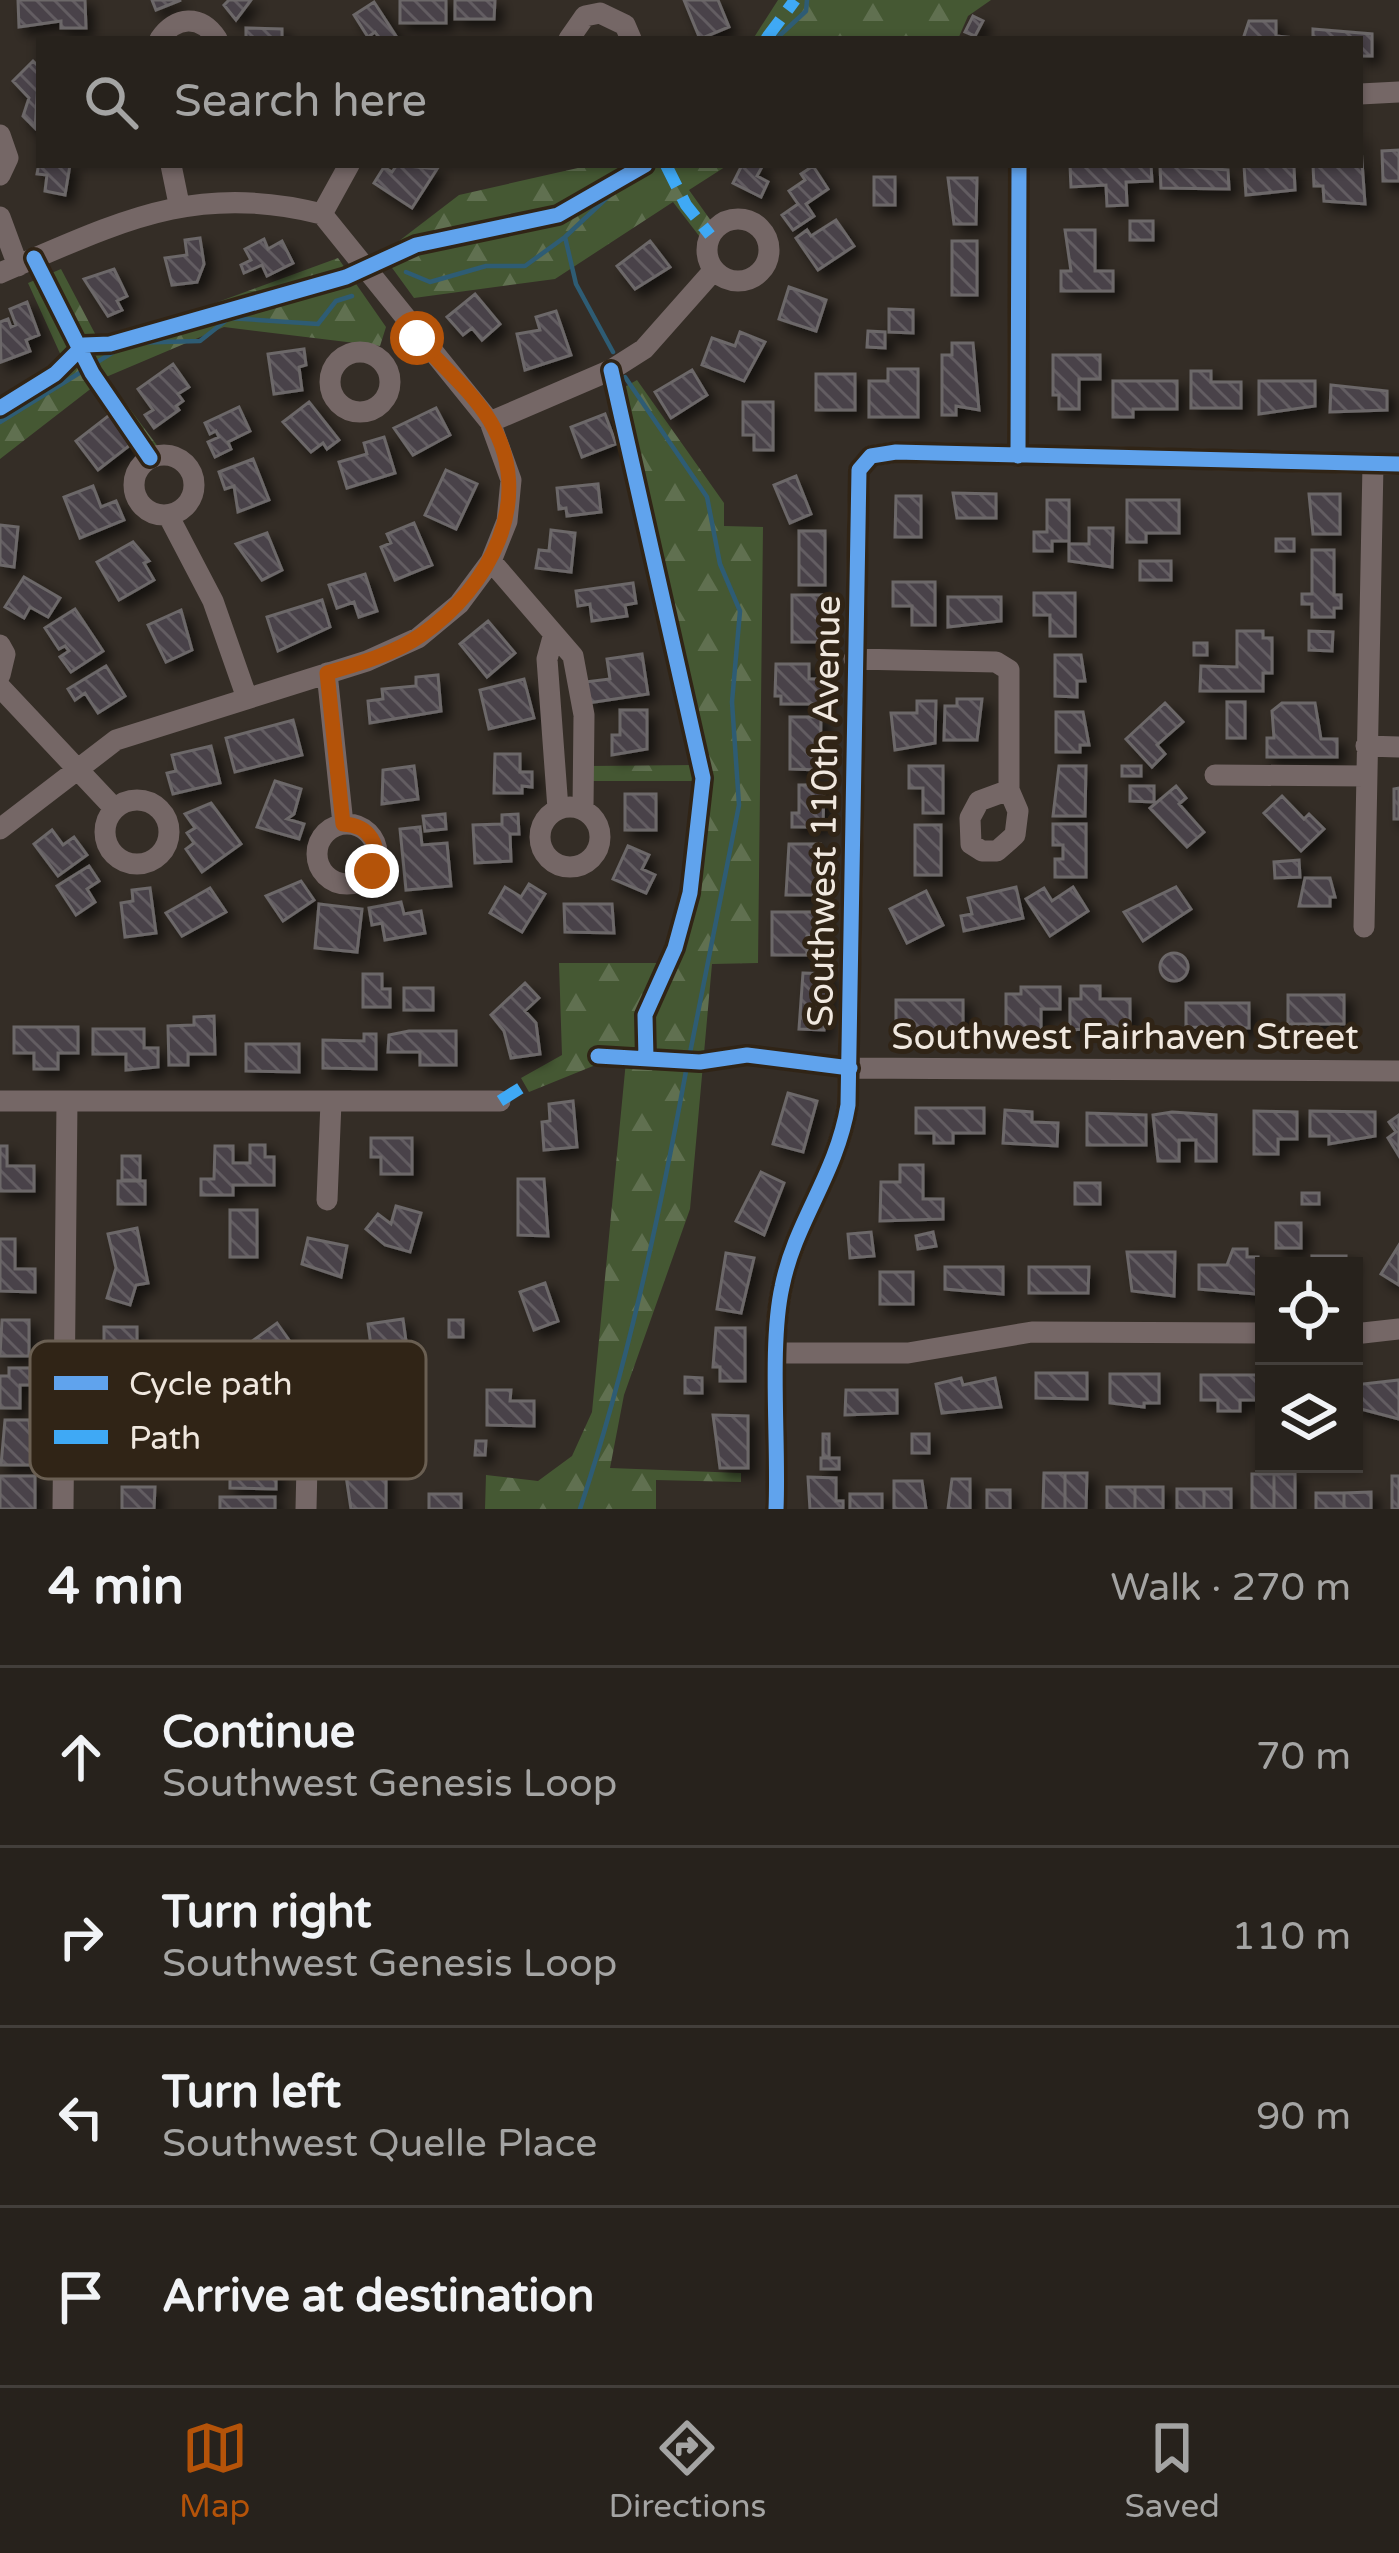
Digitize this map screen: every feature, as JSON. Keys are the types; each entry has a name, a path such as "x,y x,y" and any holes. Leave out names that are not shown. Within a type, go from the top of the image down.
{"street":[{"path":"570,36 585,16 600,13 625,25 630,36"},
{"path":"162,36 169,26 190,20 201,22 214,36"},
{"path":"1363,94 1399,92"},
{"path":"0,135 8,158 0,175"},
{"path":"172,168 179,204"},
{"path":"322,214 347,168"},
{"path":"1019,168 1018,456 1399,464"},
{"path":"0,217 9,270 136,215 179,204 238,200 322,214 368,267 417,338 490,422 512,481 507,521 491,561 459,604 418,638 327,673 116,740 0,829"},
{"path":"490,422 589,380 644,349 714,270"},
{"path":"385,365 417,338"},
{"name":"Southwest 110th Avenue","path":"776,1509 786,1270 838,1152 850,1068 857,480 864,462 878,452 1018,456"},
{"path":"1364,927 1373,464"},
{"path":"168,515 213,601 248,698"},
{"path":"491,561 573,656 579,684 584,809 598,824 600,843 589,860 570,867 551,860 541,843 544,823 558,809 584,809"},
{"path":"553,637 547,659 558,809"},
{"path":"0,645 5,654 0,675"},
{"path":"854,659 996,662 1010,670 1009,790"},
{"path":"327,673 343,824"},
{"path":"0,687 114,808"},
{"path":"1366,746 1399,747"},
{"path":"1215,775 1366,776"},
{"name":"Southwest Fairhaven Street","path":"850,1068 1399,1071"},
{"path":"0,1101 500,1100"},
{"path":"65,1341 68,1101"},
{"path":"327,1200 331,1102"},
{"path":"1363,1333 1399,1329"},
{"path":"779,1353 908,1353 1032,1332 1255,1333"},
{"path":"63,1479 63,1509"},
{"path":"306,1509 307,1479"}],"green space":[{"path":"778,0 991,0 968,16 959,36 755,36"},
{"path":"578,168 723,168 689,190 714,225 703,241 673,202 555,279 414,298 382,254 459,195"},
{"path":"338,258 386,327 380,346 224,327 106,377 159,448 145,455 93,387 0,459 0,404 63,360 28,283 61,269 101,345"},
{"path":"637,380 724,503 724,526 763,527 758,963 712,964 690,1209 624,1395 610,1468 741,1473 741,1482 656,1480 656,1509 485,1509 486,1475 538,1481 572,1456 592,1412 626,1061 603,1062 529,1092 521,1078 562,1055 559,963 663,963 691,859 695,781 588,781 589,766 696,765 621,389"}],"building":[{"path":"18,0 85,0 86,28 61,28 61,21 19,27"},
{"path":"152,0 181,0 156,10"},
{"path":"229,0 251,0 236,20 224,5"},
{"path":"400,0 446,0 446,23 400,23"},
{"path":"455,0 495,0 494,19 455,19"},
{"path":"684,0 718,0 729,27 699,36"},
{"path":"374,2 396,36 375,32 367,36 354,15"},
{"path":"973,16 983,21 975,36 965,32"},
{"path":"1249,21 1276,21 1276,36 1244,36"},
{"path":"246,28 282,29 282,36 246,36"},
{"path":"1313,29 1372,34 1372,56 1363,56 1363,36 1313,36"},
{"path":"33,61 36,64 35,128 23,116 29,98 13,81"},
{"path":"1399,150 1399,181 1383,181 1382,151"},
{"path":"38,168 70,168 65,195 45,191 47,175 37,174"},
{"path":"383,168 392,172 395,168 437,169 412,208 374,183"},
{"path":"740,168 761,168 757,176 768,182 761,197 733,183"},
{"path":"814,168 828,189 806,204 814,216 793,230 782,215 798,204 789,191 805,180 801,174"},
{"path":"1070,168 1151,168 1152,181 1126,182 1127,205 1107,206 1106,185 1071,187"},
{"path":"1160,168 1228,170 1229,189 1161,188"},
{"path":"1244,168 1294,168 1295,190 1246,195"},
{"path":"1313,168 1362,168 1365,204 1324,201 1323,186 1314,186"},
{"path":"874,177 895,177 895,205 874,205"},
{"path":"948,178 977,178 976,224 954,224"},
{"path":"836,220 854,246 818,270 796,238 807,230 811,236"},
{"path":"1130,221 1153,221 1153,240 1130,240"},
{"path":"1065,230 1095,230 1095,271 1113,271 1113,291 1061,291 1061,271 1071,271"},
{"path":"200,238 204,264 197,282 172,285 165,258 187,255 185,240"},
{"path":"264,239 268,249 282,241 293,263 267,276 262,265 244,273 241,265 251,260 245,249"},
{"path":"650,241 670,267 635,289 617,266"},
{"path":"952,241 977,241 977,295 952,295"},
{"path":"114,269 127,296 117,301 122,310 108,316 84,279"},
{"path":"789,287 826,300 816,331 779,319"},
{"path":"475,294 500,324 482,340 472,328 463,335 447,317"},
{"path":"27,302 39,335 26,340 30,351 1,362 0,322 8,319 11,327 16,325 10,309"},
{"path":"889,309 913,310 913,333 889,332"},
{"path":"556,311 571,355 525,370 517,334 540,330 536,317"},
{"path":"868,331 885,332 885,348 867,347"},
{"path":"740,332 765,342 744,381 702,365 712,338 735,346"},
{"path":"952,343 973,343 979,410 956,406 956,415 942,415 942,355 952,355"},
{"path":"304,349 306,365 299,367 302,390 274,394 268,354"},
{"path":"1053,355 1100,355 1100,379 1079,379 1079,409 1059,409 1059,395 1053,395"},
{"path":"173,364 189,387 178,394 183,401 176,406 179,410 154,428 145,415 153,410 138,389"},
{"path":"888,369 918,369 918,417 869,417 869,381 888,381"},
{"path":"692,370 707,395 671,418 655,392"},
{"path":"1191,371 1211,371 1211,382 1241,382 1241,408 1191,408"},
{"path":"816,374 855,374 855,410 816,410"},
{"path":"1113,381 1177,381 1177,409 1133,409 1133,417 1113,417"},
{"path":"1259,381 1315,381 1315,406 1259,414"},
{"path":"1331,385 1387,391 1387,410 1330,412"},
{"path":"309,402 339,440 327,449 323,443 311,452 283,422"},
{"path":"743,402 773,402 773,450 754,450 754,435 743,435"},
{"path":"239,407 250,431 228,442 231,449 215,457 208,442 219,437 216,431 210,434 205,423"},
{"path":"436,408 450,435 413,455 394,428"},
{"path":"112,413 134,442 98,470 76,441"},
{"path":"605,414 616,444 582,457 571,427"},
{"path":"384,437 395,473 347,488 339,462 367,454 364,443"},
{"path":"253,459 269,500 238,512 234,486 225,489 219,472"},
{"path":"446,470 477,484 456,529 425,515"},
{"path":"796,476 811,514 790,523 774,485"},
{"path":"598,484 601,512 567,516 566,508 559,509 557,488"},
{"path":"93,486 101,507 116,501 124,520 80,538 64,497"},
{"path":"953,493 996,494 996,518 957,518"},
{"path":"1309,494 1340,494 1340,534 1313,534"},
{"path":"896,496 921,496 921,537 895,537"},
{"path":"1047,500 1069,500 1069,541 1052,541 1052,551 1034,551 1034,532 1047,532"},
{"path":"1127,500 1179,500 1179,533 1146,533 1146,542 1127,542"},
{"path":"414,523 432,565 395,580 381,547 391,543 387,534"},
{"path":"0,525 18,527 14,567 0,565"},
{"path":"1089,528 1113,528 1112,567 1069,561 1069,544 1089,544"},
{"path":"551,530 575,533 571,572 536,568 539,550 549,551"},
{"path":"799,531 825,531 825,585 799,585"},
{"path":"267,533 282,570 262,580 236,544"},
{"path":"1276,539 1294,539 1294,551 1276,551"},
{"path":"133,542 149,561 144,563 154,580 119,600 97,562"},
{"path":"1312,550 1334,550 1334,595 1341,595 1341,608 1334,608 1334,617 1312,617 1312,604 1302,604 1302,594 1312,594"},
{"path":"1140,561 1171,561 1171,580 1140,580"},
{"path":"365,574 377,611 359,617 354,602 337,608 329,585"},
{"path":"24,577 60,598 48,617 30,607 24,618 5,607"},
{"path":"893,582 935,582 935,625 912,625 912,606 893,606"},
{"path":"633,583 636,603 625,605 627,616 592,621 590,604 578,606 576,591"},
{"path":"1034,593 1075,593 1075,636 1050,636 1050,615 1034,615"},
{"path":"792,595 827,595 827,642 792,642"},
{"path":"948,597 1001,597 1001,621 948,627"},
{"path":"322,600 330,627 278,651 267,617"},
{"path":"75,609 103,651 71,672 60,657 69,651 65,646 59,649 45,628"},
{"path":"181,610 192,650 166,662 148,625"},
{"path":"488,621 515,653 487,677 460,644"},
{"path":"1237,631 1263,631 1263,638 1272,638 1272,673 1263,673 1263,691 1200,691 1201,666 1237,667"},
{"path":"1309,631 1333,632 1332,651 1309,650"},
{"path":"1194,643 1207,643 1207,655 1194,655"},
{"path":"642,654 648,694 588,703 585,682 610,679 607,659"},
{"path":"1055,655 1081,655 1085,681 1077,681 1077,697 1055,696"},
{"path":"776,664 809,664 809,679 826,679 826,704 781,704 781,696 775,696"},
{"path":"106,666 125,696 98,713 85,693 75,700 68,689"},
{"path":"438,675 441,711 370,723 368,701 383,699 382,689 416,686 416,677"},
{"path":"524,679 534,718 489,729 480,690"},
{"path":"957,699 982,699 977,740 944,740 945,706 957,706"},
{"path":"917,701 936,701 935,743 895,750 891,713 917,713"},
{"path":"1227,702 1245,702 1245,738 1227,738"},
{"path":"1165,703 1183,722 1157,745 1165,754 1152,767 1126,739"},
{"path":"1282,703 1315,703 1321,739 1337,739 1337,757 1267,757 1267,738 1274,738 1272,711"},
{"path":"620,710 647,710 647,749 612,755 612,735 620,735"},
{"path":"1056,712 1083,712 1089,745 1080,745 1080,752 1056,752"},
{"path":"790,717 821,717 820,770 790,769"},
{"path":"293,720 302,755 235,772 226,738"},
{"path":"211,746 220,783 173,794 167,773 176,771 172,755"},
{"path":"495,754 520,754 520,772 532,772 532,787 522,786 522,793 494,793"},
{"path":"414,766 418,799 382,804 383,770"},
{"path":"909,766 943,766 943,813 923,813 923,788 909,788"},
{"path":"1059,766 1086,766 1085,816 1053,816"},
{"path":"1122,766 1141,766 1141,776 1122,776"},
{"path":"275,781 301,789 294,814 287,819 304,824 299,839 257,827"},
{"path":"799,785 824,785 823,827 792,827 792,813 799,813"},
{"path":"1130,786 1154,786 1154,802 1130,801"},
{"path":"1176,786 1186,798 1179,804 1204,832 1187,847 1150,808"},
{"path":"1399,788 1399,819 1394,819 1394,789"},
{"path":"625,794 656,794 656,830 625,830"},
{"path":"1282,796 1304,819 1309,814 1324,829 1301,851 1264,813"},
{"path":"211,803 241,844 202,872 186,849 194,843 187,833 195,828 185,814"},
{"path":"445,814 446,829 425,831 423,816"},
{"path":"518,814 519,834 510,834 511,861 475,863 473,825 502,824 502,815"},
{"path":"1053,824 1086,824 1086,877 1055,877 1055,859 1063,859 1063,845 1053,845"},
{"path":"915,825 941,825 941,875 915,875"},
{"path":"420,827 422,845 447,843 451,886 406,890 400,829"},
{"path":"52,830 63,845 74,837 87,855 58,876 34,844"},
{"path":"789,844 820,844 820,895 786,895"},
{"path":"628,846 649,855 642,869 655,875 646,893 613,879"},
{"path":"1299,860 1300,877 1275,878 1274,862"},
{"path":"89,866 99,881 87,889 95,902 76,915 57,886"},
{"path":"1305,878 1330,878 1335,897 1330,897 1330,906 1299,906"},
{"path":"301,881 314,900 283,921 266,896"},
{"path":"529,884 545,894 522,932 490,913 505,887 521,897"},
{"path":"1016,887 1023,918 964,931 961,916 972,914 968,898"},
{"path":"1073,887 1088,911 1050,936 1026,899 1044,888 1052,901"},
{"path":"1176,887 1191,909 1143,941 1124,912"},
{"path":"150,888 156,933 125,937 121,903 133,901 132,890"},
{"path":"210,888 226,912 182,936 166,913"},
{"path":"926,891 943,925 907,943 890,909"},
{"path":"401,902 404,914 421,911 425,933 385,940 382,923 372,925 369,908"},
{"path":"319,904 362,909 357,952 315,948"},
{"path":"564,904 612,904 614,933 565,932"},
{"path":"772,912 822,912 822,936 807,936 807,955 772,955"},
{"path":"1174,953 1184,957 1188,967 1184,977 1174,981 1164,977 1160,967 1164,957"},
{"path":"803,973 828,974 824,1030 799,1029"},
{"path":"363,974 382,974 382,989 390,989 390,1007 363,1007"},
{"path":"525,983 539,998 525,1011 536,1023 540,1054 511,1058 504,1031 491,1015"},
{"path":"1081,986 1100,986 1100,999 1130,999 1130,1025 1070,1030 1070,999 1081,999"},
{"path":"1021,987 1060,987 1060,1009 1041,1009 1041,1032 1006,1032 1006,994 1021,994"},
{"path":"404,988 433,988 433,1010 404,1010"},
{"path":"1288,995 1344,995 1344,1024 1288,1024"},
{"path":"896,1000 963,1000 963,1030 896,1030"},
{"path":"1186,1003 1249,1003 1249,1028 1186,1027"},
{"path":"214,1016 215,1054 188,1054 188,1065 169,1065 168,1026 194,1025 194,1017"},
{"path":"14,1027 78,1027 78,1053 58,1053 58,1069 34,1069 34,1053 14,1053"},
{"path":"93,1029 144,1029 144,1048 158,1048 158,1067 126,1070 126,1054 93,1054"},
{"path":"456,1031 456,1065 420,1065 420,1052 388,1052 389,1035"},
{"path":"364,1034 376,1034 376,1069 323,1068 323,1040 364,1041"},
{"path":"246,1044 299,1044 299,1072 246,1071"},
{"path":"788,1093 817,1101 803,1152 773,1144"},
{"path":"573,1101 577,1147 544,1150 542,1122 550,1121 549,1104"},
{"path":"916,1108 984,1108 984,1133 953,1133 953,1143 934,1143 934,1133 916,1133"},
{"path":"1005,1110 1032,1112 1032,1122 1058,1123 1057,1146 1003,1143"},
{"path":"1254,1111 1297,1112 1297,1139 1278,1139 1278,1154 1254,1154"},
{"path":"1310,1111 1375,1112 1375,1136 1329,1144 1329,1136 1310,1136"},
{"path":"1087,1113 1146,1115 1146,1145 1087,1145"},
{"path":"1153,1115 1216,1115 1216,1161 1196,1161 1196,1140 1179,1140 1179,1161 1158,1161"},
{"path":"1399,1115 1399,1156 1388,1138 1396,1132 1389,1122"},
{"path":"371,1138 412,1138 412,1174 381,1174 381,1157 371,1157"},
{"path":"250,1145 265,1145 265,1157 274,1157 274,1185 233,1185 233,1195 201,1195 201,1179 214,1179 215,1146 233,1146 233,1163 250,1163"},
{"path":"0,1146 7,1146 7,1166 34,1166 34,1191 0,1191"},
{"path":"122,1156 140,1156 140,1180 122,1180"},
{"path":"900,1165 923,1165 923,1199 943,1199 943,1219 880,1221 881,1182 900,1182"},
{"path":"761,1172 784,1183 764,1235 736,1221"},
{"path":"518,1179 544,1179 548,1236 518,1235"},
{"path":"118,1181 145,1181 145,1204 118,1204"},
{"path":"1075,1183 1100,1183 1100,1204 1075,1204"},
{"path":"1302,1193 1319,1193 1319,1204 1302,1204"},
{"path":"396,1206 421,1213 410,1252 385,1245 366,1229 378,1214 391,1224"},
{"path":"230,1210 257,1210 257,1257 230,1257"},
{"path":"1276,1223 1301,1223 1301,1248 1276,1248"},
{"path":"137,1228 148,1283 136,1285 130,1305 107,1298 116,1268 108,1234"},
{"path":"871,1232 874,1256 850,1258 848,1234"},
{"path":"933,1232 936,1246 918,1249 916,1236"},
{"path":"308,1238 347,1246 341,1277 302,1264"},
{"path":"0,1239 15,1239 15,1269 35,1269 35,1292 0,1291"},
{"path":"1399,1245 1399,1285 1381,1274"},
{"path":"1233,1249 1247,1249 1247,1257 1255,1257 1255,1294 1199,1289 1199,1265 1227,1265"},
{"path":"1127,1252 1175,1252 1174,1296 1132,1291"},
{"path":"726,1253 754,1258 741,1313 717,1309"},
{"path":"945,1267 1003,1267 1003,1294 945,1289"},
{"path":"1029,1267 1089,1267 1088,1293 1029,1293"},
{"path":"880,1272 913,1272 913,1304 880,1304"},
{"path":"545,1283 558,1321 534,1330 520,1292"},
{"path":"403,1319 406,1341 370,1341 368,1324"},
{"path":"2,1320 29,1320 29,1356 0,1356"},
{"path":"449,1320 463,1320 463,1337 449,1337"},
{"path":"277,1323 290,1341 252,1341"},
{"path":"104,1327 137,1327 137,1341 104,1341"},
{"path":"716,1328 745,1328 745,1381 720,1381 720,1367 713,1367"},
{"path":"9,1368 30,1368 30,1385 20,1385 20,1408 0,1408 0,1376 9,1376"},
{"path":"1036,1373 1087,1373 1087,1399 1036,1398"},
{"path":"1110,1374 1159,1374 1159,1403 1144,1403 1144,1407 1110,1403"},
{"path":"1201,1375 1255,1375 1255,1400 1240,1400 1240,1411 1218,1411 1218,1400 1201,1400"},
{"path":"685,1377 702,1378 702,1393 685,1393"},
{"path":"961,1378 963,1385 995,1378 1001,1407 942,1413 936,1384"},
{"path":"1399,1380 1399,1419 1363,1410 1363,1384"},
{"path":"487,1390 511,1390 510,1401 534,1401 534,1426 487,1425"},
{"path":"846,1390 897,1390 897,1413 845,1415"},
{"path":"713,1415 748,1416 748,1468 720,1468"},
{"path":"5,1420 29,1420 30,1465 1,1465"},
{"path":"823,1434 829,1434 829,1457 823,1457"},
{"path":"912,1434 929,1434 929,1453 912,1453"},
{"path":"476,1441 486,1441 485,1455 475,1455"},
{"path":"821,1458 839,1458 839,1469 821,1469"},
{"path":"1044,1473 1065,1473 1065,1509 1043,1509"},
{"path":"1065,1473 1087,1473 1086,1509 1065,1509"},
{"path":"1252,1474 1274,1474 1274,1509 1252,1509"},
{"path":"1274,1474 1295,1474 1295,1509 1274,1509"},
{"path":"0,1476 35,1479 35,1509 0,1509"},
{"path":"1392,1476 1399,1476 1399,1509 1392,1509"},
{"path":"808,1477 836,1478 836,1501 843,1501 843,1509 810,1509"},
{"path":"230,1479 276,1479 276,1489 230,1488"},
{"path":"346,1479 386,1479 386,1509 351,1509"},
{"path":"952,1479 970,1479 970,1509 948,1509"},
{"path":"894,1481 922,1481 926,1509 894,1509"},
{"path":"122,1487 155,1487 154,1509 122,1509"},
{"path":"1107,1487 1135,1487 1135,1509 1107,1509"},
{"path":"1135,1487 1163,1487 1163,1509 1135,1509"},
{"path":"1177,1489 1204,1489 1204,1509 1177,1509"},
{"path":"1204,1489 1231,1489 1231,1509 1204,1509"},
{"path":"987,1490 1010,1490 1010,1509 987,1509"},
{"path":"1371,1492 1371,1509 1344,1509 1344,1493"},
{"path":"1316,1493 1344,1493 1344,1509 1316,1509"},
{"path":"429,1494 461,1494 461,1509 429,1509"},
{"path":"850,1494 882,1494 882,1509 850,1509"},
{"path":"220,1497 275,1497 275,1509 220,1509"}],"waterway":[{"path":"779,36 806,11 807,0"},
{"path":"406,272 430,282 486,266 525,266 565,237 639,168"},
{"path":"565,237 576,284 613,352"},
{"path":"0,422 128,343 200,341 229,318 318,324 336,301 352,296"},
{"path":"625,377 707,497 720,564 740,611 732,702 739,805 690,1053"},
{"path":"580,1509 641,1292 686,1071"}],"marked path":[{"path":"768,36 795,0"},
{"path":"668,168 686,205 710,235"},
{"path":"500,1101 527,1084"}],"cycle path":[{"path":"0,408 55,374 84,345 110,344 346,277 416,245 558,215 640,168"},
{"path":"1018,456 1019,168"},
{"path":"34,258 92,373 150,458"},
{"path":"611,370 703,778 690,893 675,948 645,1015 646,1058"},
{"path":"776,1509 775,1366 782,1287 848,1105 859,470 871,456 896,452 1399,464"},
{"path":"598,1056 700,1062 747,1055 850,1068"}],"route":[{"path":"372,871 377,850 372,838 354,824 343,824 327,673 418,638 459,604 491,561 507,521 512,481 490,422 417,338"}]}
